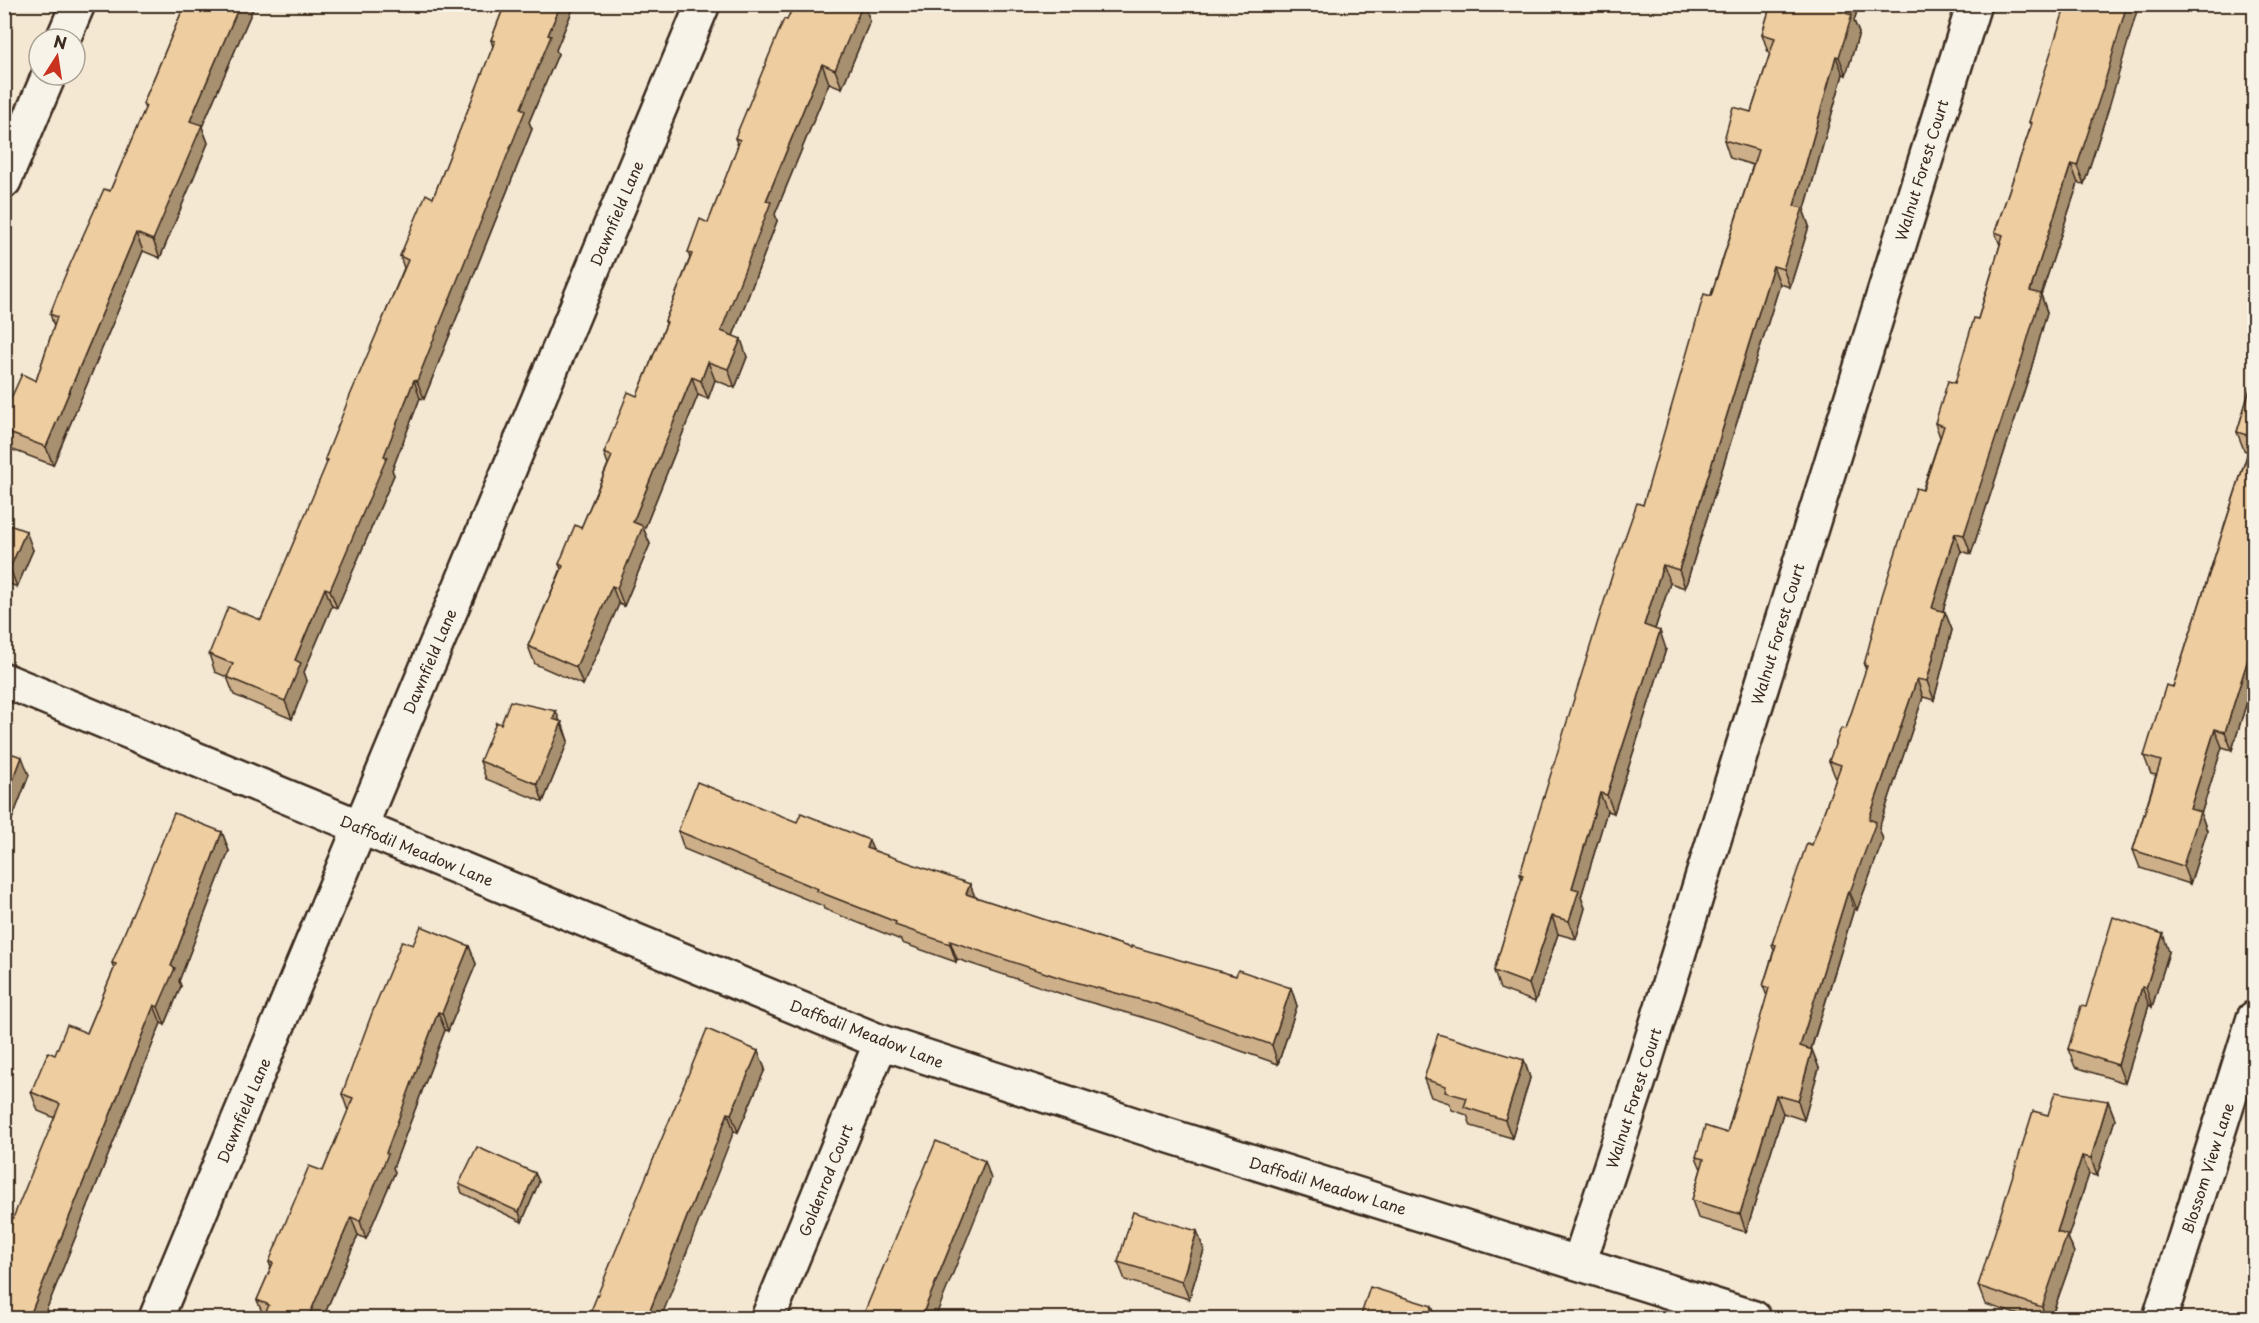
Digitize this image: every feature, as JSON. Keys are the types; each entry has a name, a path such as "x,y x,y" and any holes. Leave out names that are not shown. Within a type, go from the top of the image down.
{"street":[{"path":"68,27 78,4"},
{"name":"Dawnfield Lane","path":"156,1318 703,4"},
{"name":"Walnut Forest Court","path":"1579,1263 1642,1071 1974,4"},
{"path":"4,181 44,87"},
{"name":"Daffodil Meadow Lane","path":"4,680 881,1042 1140,1127 1754,1318"},
{"name":"Blossom View Lane","path":"2160,1318 2254,1018"},
{"name":"Goldenrod Court","path":"768,1318 881,1042"}],"building":[{"path":"185,4 240,4 190,121 202,125 153,240 136,233 46,447 4,431 4,414 22,374 36,381 57,317 50,314 64,278 104,189 110,191"},
{"path":"505,4 561,4 548,35 551,36 521,108 525,111 417,381 414,380 384,456 387,457 330,590 325,588 295,660 301,663 285,701 227,677 233,664 209,654 228,607 261,620 328,460 325,459 349,398 408,260 400,256 426,194 433,198 495,41 491,40"},
{"path":"794,4 863,4 835,70 822,64 766,201 771,202 721,331 741,339 728,369 708,362 701,381 692,377 633,522 643,526 617,588 612,586 576,667 528,646 563,566 559,564 575,525 581,528 612,456 604,453 628,392 637,396 692,254 688,252 700,219 708,223 740,140 735,138 784,19 787,20"},
{"path":"1771,4 1847,4 1845,13 1852,15 1839,57 1836,56 1794,206 1803,208 1783,269 1773,266 1679,570 1663,565 1644,625 1660,631 1607,795 1600,793 1572,888 1579,890 1569,921 1552,916 1529,984 1494,971 1523,875 1520,874 1615,566 1637,503 1643,505 1704,294 1711,296 1758,150 1724,140 1733,107 1751,112 1775,38 1762,34"},
{"path":"2066,4 2127,4 2103,88 2077,166 2071,164 2030,291 2041,294 2022,358 1964,535 1955,533 1932,608 1945,612 1927,681 1917,679 1869,819 1876,822 1850,892 1848,891 1800,1046 1812,1050 1798,1101 1776,1095 1740,1214 1692,1200 1704,1159 1696,1157 1705,1126 1727,1133 1769,988 1763,986 1776,945 1772,944 1807,843 1812,845 1841,765 1829,761 1841,728 1846,729 1867,666 1864,665 1882,596 1916,488 1923,490 1944,426 1935,423 1948,381 1955,383 1974,318 1978,319 2003,235 1995,232 2032,123 2029,122"},
{"path":"2254,376 2254,640 2225,732 2215,729 2190,809 2200,812 2183,866 2133,850 2161,761 2144,756 2166,685 2173,687 2253,437 2237,432"},
{"path":"4,523 26,531 10,568 4,566"},
{"path":"510,701 556,711 553,719 562,722 537,784 480,761 496,722 501,724"},
{"path":"4,751 22,757 5,801 4,800"},
{"path":"697,782 797,822 801,813 869,840 866,848 970,884 966,894 1131,948 1131,946 1236,976 1238,970 1291,988 1272,1045 1156,1004 1061,978 895,925 896,922 817,891 818,889 678,831"},
{"path":"174,813 222,832 171,966 175,968 158,1007 154,1005 29,1318 4,1318 4,1240 60,1104 31,1092 48,1052 55,1055 67,1025 87,1033 116,964 112,963"},
{"path":"2113,917 2163,934 2146,988 2142,987 2118,1065 2068,1049 2081,1006 2086,1007"},
{"path":"421,926 469,946 442,1013 438,1012 386,1153 388,1154 360,1221 351,1217 308,1318 263,1318 269,1305 257,1300 273,1263 269,1262 309,1166 323,1171 353,1098 342,1094 372,1013 402,941 413,945"},
{"path":"707,1029 758,1051 731,1114 728,1113 647,1318 588,1318"},
{"path":"1438,1034 1524,1060 1505,1120 1464,1107 1467,1098 1445,1092 1446,1086 1424,1079"},
{"path":"2055,1092 2108,1101 2091,1158 2082,1156 2057,1232 2067,1235 2042,1307 1978,1286 2033,1111 2048,1115"},
{"path":"936,1141 985,1161 921,1318 862,1318"},
{"path":"477,1147 535,1173 519,1212 459,1184"},
{"path":"1133,1212 1197,1231 1182,1281 1118,1262"},
{"path":"1370,1287 1432,1306 1429,1315 1439,1318 1360,1318"}]}
